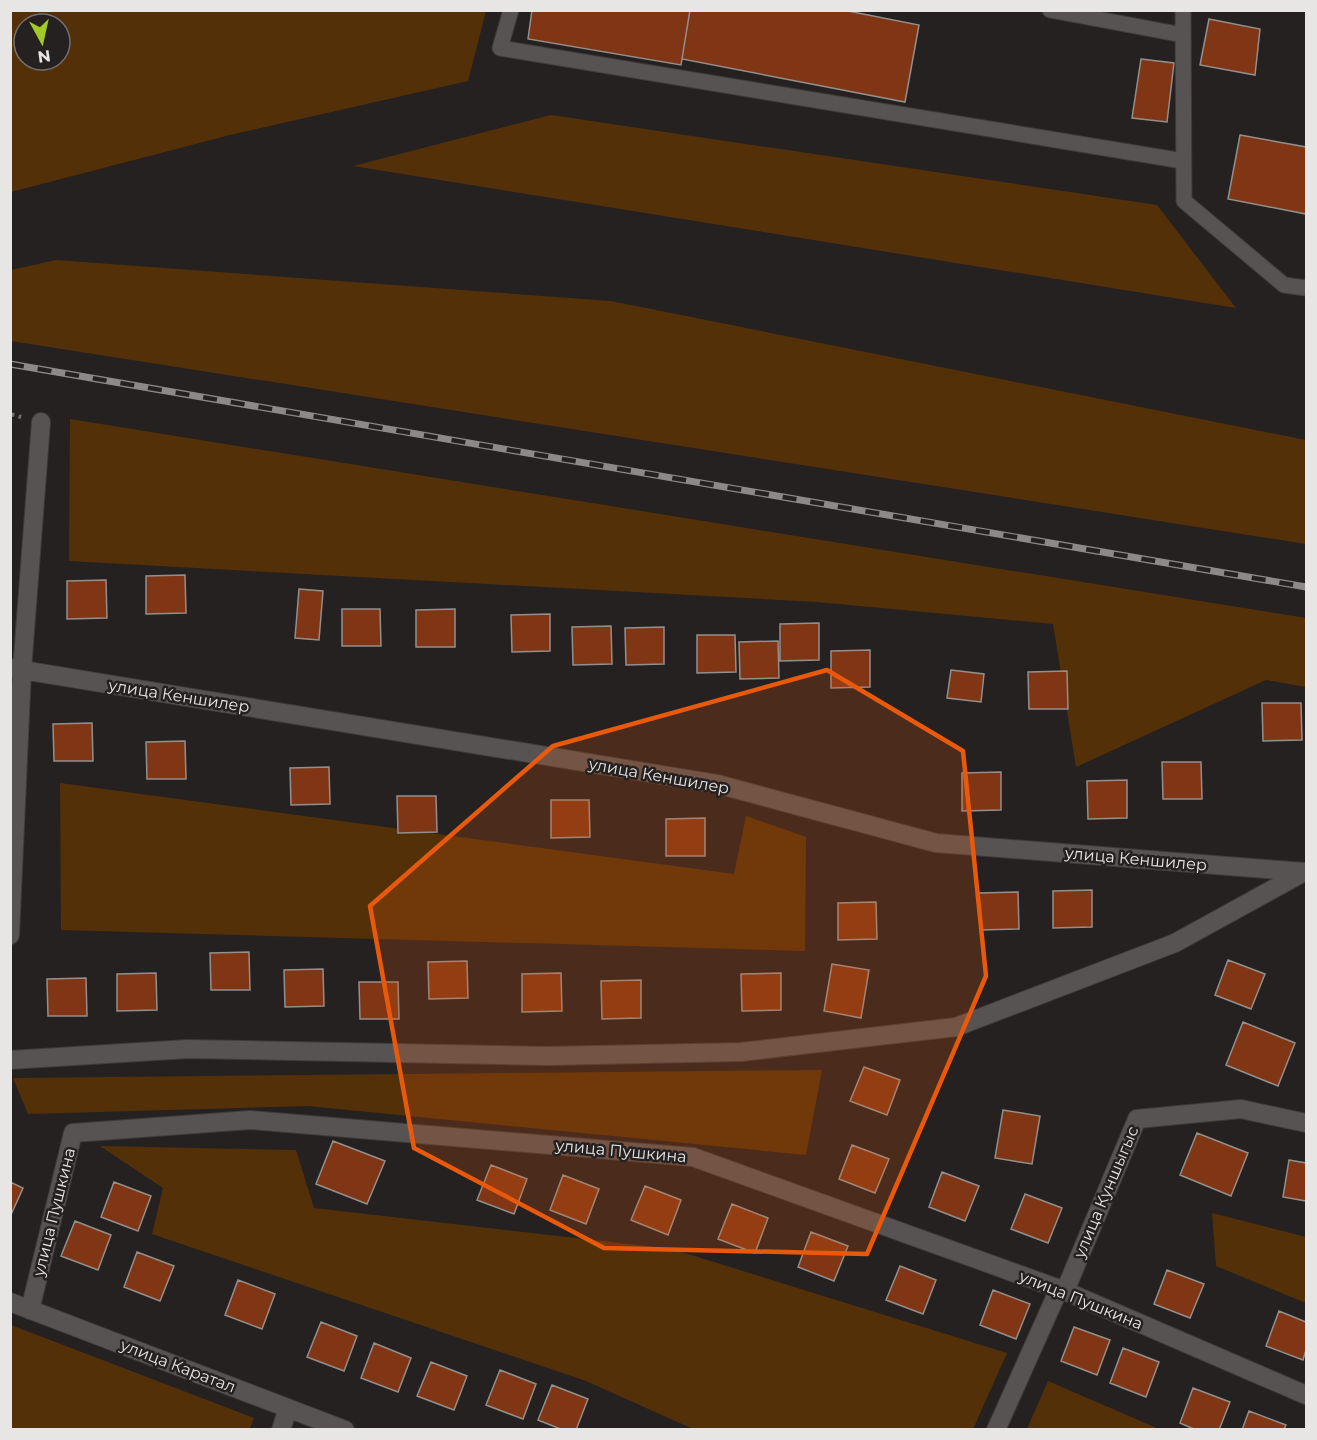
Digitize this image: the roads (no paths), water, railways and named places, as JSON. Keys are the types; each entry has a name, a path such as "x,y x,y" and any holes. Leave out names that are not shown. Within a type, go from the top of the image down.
{"street":[{"path":"10,935 16,669 41,422"},
{"name":"улица Кеншилер","path":"16,669 717,784 936,843 1305,873"},
{"path":"10,1060 188,1049 548,1056 741,1052 956,1027 1175,943 1305,873"},
{"name":"улица Куншыгыс","path":"1062,1290 1137,1119 1241,1109 1306,1123"},
{"name":"улица Пушкина","path":"30,1310 73,1133 250,1120 693,1157 1062,1290 1306,1395"},
{"path":"996,1430 1062,1290"},
{"name":"улица Каратал","path":"10,1302 345,1430"},
{"path":"281,1430 288,1408"}],"lane":[{"path":"511,10 500,48 1184,161"},
{"path":"1050,10 1183,35"},
{"path":"1183,10 1184,201 1284,285 1306,288"}],"railway":[{"path":"10,364 1306,587"}]}
